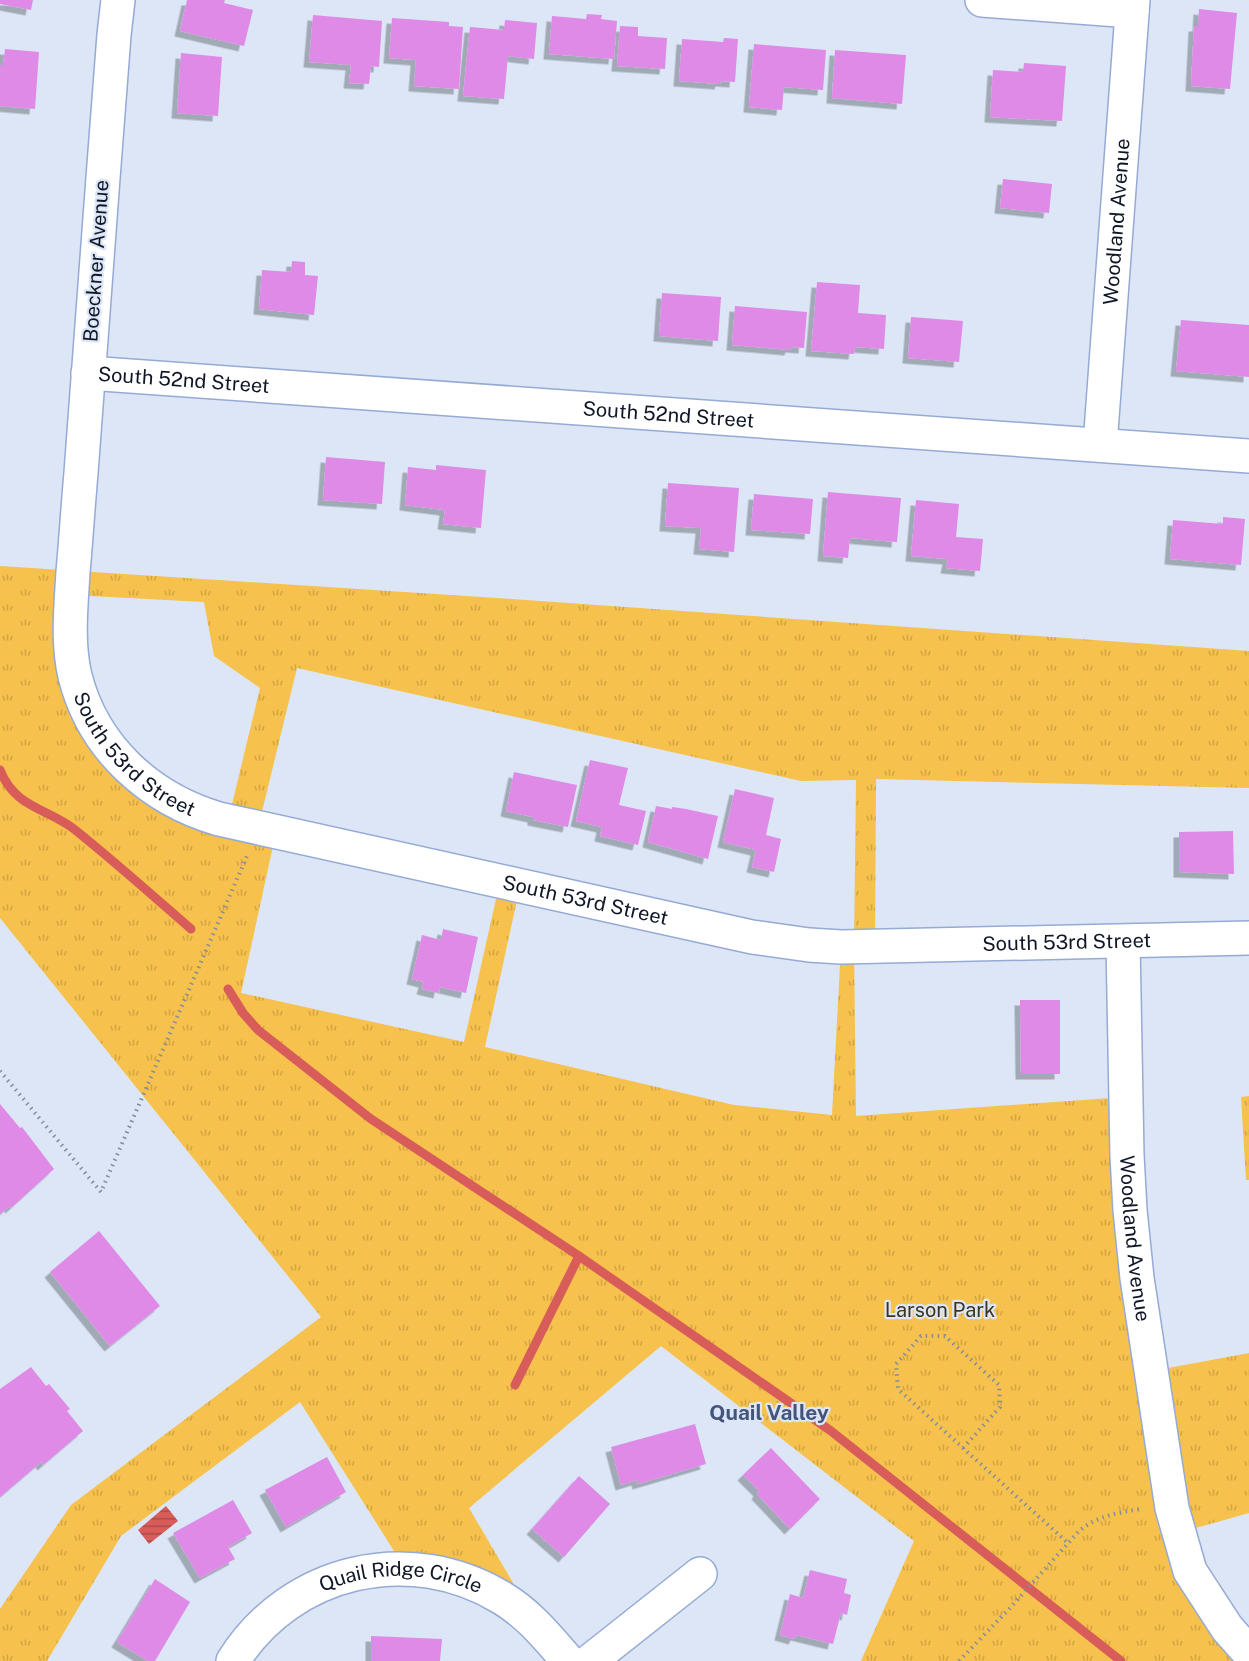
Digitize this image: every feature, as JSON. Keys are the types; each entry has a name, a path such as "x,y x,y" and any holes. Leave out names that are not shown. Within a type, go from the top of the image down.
{"street":[{"name":"Boeckner Avenue","path":"72,595 118,0"},
{"path":"982,0 1132,6"},
{"name":"Woodland Avenue","path":"1100,445 1132,6"},
{"name":"South 52nd Street","path":"88,373 1249,456"},
{"name":"South 53rd Street","path":"72,595 72,657 76,677 94,722 113,751 138,777 177,804 201,814 782,942 848,946 1249,938"},
{"name":"Woodland Avenue","path":"1123,942 1127,1155 1135,1255 1172,1508 1190,1571 1227,1628 1249,1653"},
{"name":"Quail Ridge Circle","path":"233,1661 242,1647 268,1619 297,1597 339,1578 381,1568 452,1576 484,1588 525,1614 568,1661"},
{"path":"590,1661 700,1574"}],"path":[{"path":"0,1071 101,1192 248,854"},
{"path":"963,1448 1000,1407 999,1385 945,1336 921,1336 896,1364 898,1389 963,1448 1068,1543"},
{"path":"959,1661 1079,1531 1106,1515 1140,1509"}],"green space":[{"name":"Larson Park","path":"0,566 497,598 1249,651 1249,788 876,779 875,946 854,947 856,1116 1126,1097 1152,1371 1249,1353 1249,1513 1178,1533 1249,1661 861,1661 914,1541 661,1346 469,1508 539,1627 406,1570 300,1402 121,1536 47,1661 0,1661 0,1609 71,1505 321,1317 0,918","holes":["72,595 204,602 214,656 260,688 228,821 105,741","297,668 801,781 856,780 854,946 841,947 832,1115 734,1105 485,1047 520,886 500,881 464,1042 241,993 276,832 258,828"]},
{"path":"1249,1096 1249,1180 1246,1180 1241,1097"}],"shaded area":[{"path":"166,1506 178,1521 149,1544 138,1530"}],"building":[{"path":"0,0 33,0 31,10 0,4"},
{"path":"187,0 225,0 224,3 253,10 244,46 180,31"},
{"path":"1199,9 1237,13 1230,89 1191,86 1194,26 1198,26"},
{"path":"587,14 602,15 601,19 617,21 614,59 549,54 552,16 586,19"},
{"path":"313,15 382,21 379,67 371,66 369,84 349,83 351,65 309,62"},
{"path":"392,18 449,22 449,26 463,27 459,89 414,86 416,60 389,58"},
{"path":"505,20 537,23 534,59 508,56 504,99 463,96 470,27 504,30"},
{"path":"620,26 638,27 638,36 667,38 665,69 617,66"},
{"path":"724,38 738,39 735,82 721,81 720,84 679,81 682,39 723,42"},
{"path":"754,44 826,50 823,90 784,87 782,110 749,107"},
{"path":"5,49 39,52 35,109 0,106 0,65 3,65"},
{"path":"835,50 906,55 902,104 832,98"},
{"path":"181,53 222,57 218,116 177,113"},
{"path":"1024,63 1066,66 1062,121 990,117 993,70 1023,72"},
{"path":"1003,179 1052,184 1049,213 1000,208"},
{"path":"292,261 305,262 305,275 318,276 314,315 259,309 262,270 291,272"},
{"path":"817,282 860,285 858,313 886,315 884,349 855,347 854,354 811,351"},
{"path":"662,293 721,297 718,341 659,336"},
{"path":"735,306 807,312 804,348 791,347 790,350 732,345"},
{"path":"911,317 963,321 959,362 908,358"},
{"path":"1181,320 1249,325 1249,377 1176,371"},
{"path":"326,457 385,462 382,504 323,500"},
{"path":"436,465 486,470 481,528 443,524 445,510 405,505 408,467 436,470"},
{"path":"668,483 739,488 734,552 699,549 701,528 665,526"},
{"path":"828,492 901,498 897,542 850,538 848,558 823,556"},
{"path":"754,494 813,499 810,534 751,530"},
{"path":"916,500 959,504 956,537 983,539 980,571 946,568 948,559 911,556"},
{"path":"1223,517 1245,519 1241,565 1170,559 1173,520 1223,524"},
{"path":"590,760 628,768 619,805 646,811 638,845 600,836 602,827 576,821"},
{"path":"514,772 577,785 568,827 533,820 533,817 506,811"},
{"path":"735,789 774,798 766,835 781,839 774,872 752,867 756,850 723,842"},
{"path":"656,806 686,809 718,816 708,859 648,842"},
{"path":"1233,831 1234,874 1179,872 1179,832"},
{"path":"443,929 478,937 466,993 440,987 439,993 422,989 424,982 412,979 422,935 441,940"},
{"path":"1020,1000 1060,1000 1060,1074 1021,1074"},
{"path":"0,1104 20,1128 22,1127 54,1169 11,1208 10,1206 0,1214"},
{"path":"99,1231 160,1306 110,1346 50,1272"},
{"path":"31,1367 46,1386 49,1384 70,1409 67,1411 83,1431 43,1465 41,1462 0,1497 0,1389"},
{"path":"695,1424 706,1464 638,1484 637,1480 621,1485 611,1447"},
{"path":"771,1448 820,1499 790,1529 757,1494 759,1491 743,1475"},
{"path":"327,1457 346,1492 286,1527 265,1490"},
{"path":"579,1476 610,1504 564,1557 532,1529"},
{"path":"233,1500 252,1533 228,1547 235,1559 200,1578 173,1533"},
{"path":"810,1570 847,1579 844,1593 851,1595 847,1615 841,1613 833,1644 796,1635 794,1639 780,1635 790,1594 803,1598"},
{"path":"155,1579 190,1602 155,1661 148,1661 117,1642"},
{"path":"371,1636 442,1639 440,1661 371,1661"}],"waterway":[{"path":"0,770 6,783 23,800 74,829 191,929"},
{"path":"228,989 243,1013 258,1030 371,1119 579,1256 831,1431 1121,1661"},
{"path":"515,1385 579,1256"}],"district":[{"name":"Quail Valley","path":"769,1413"}]}
